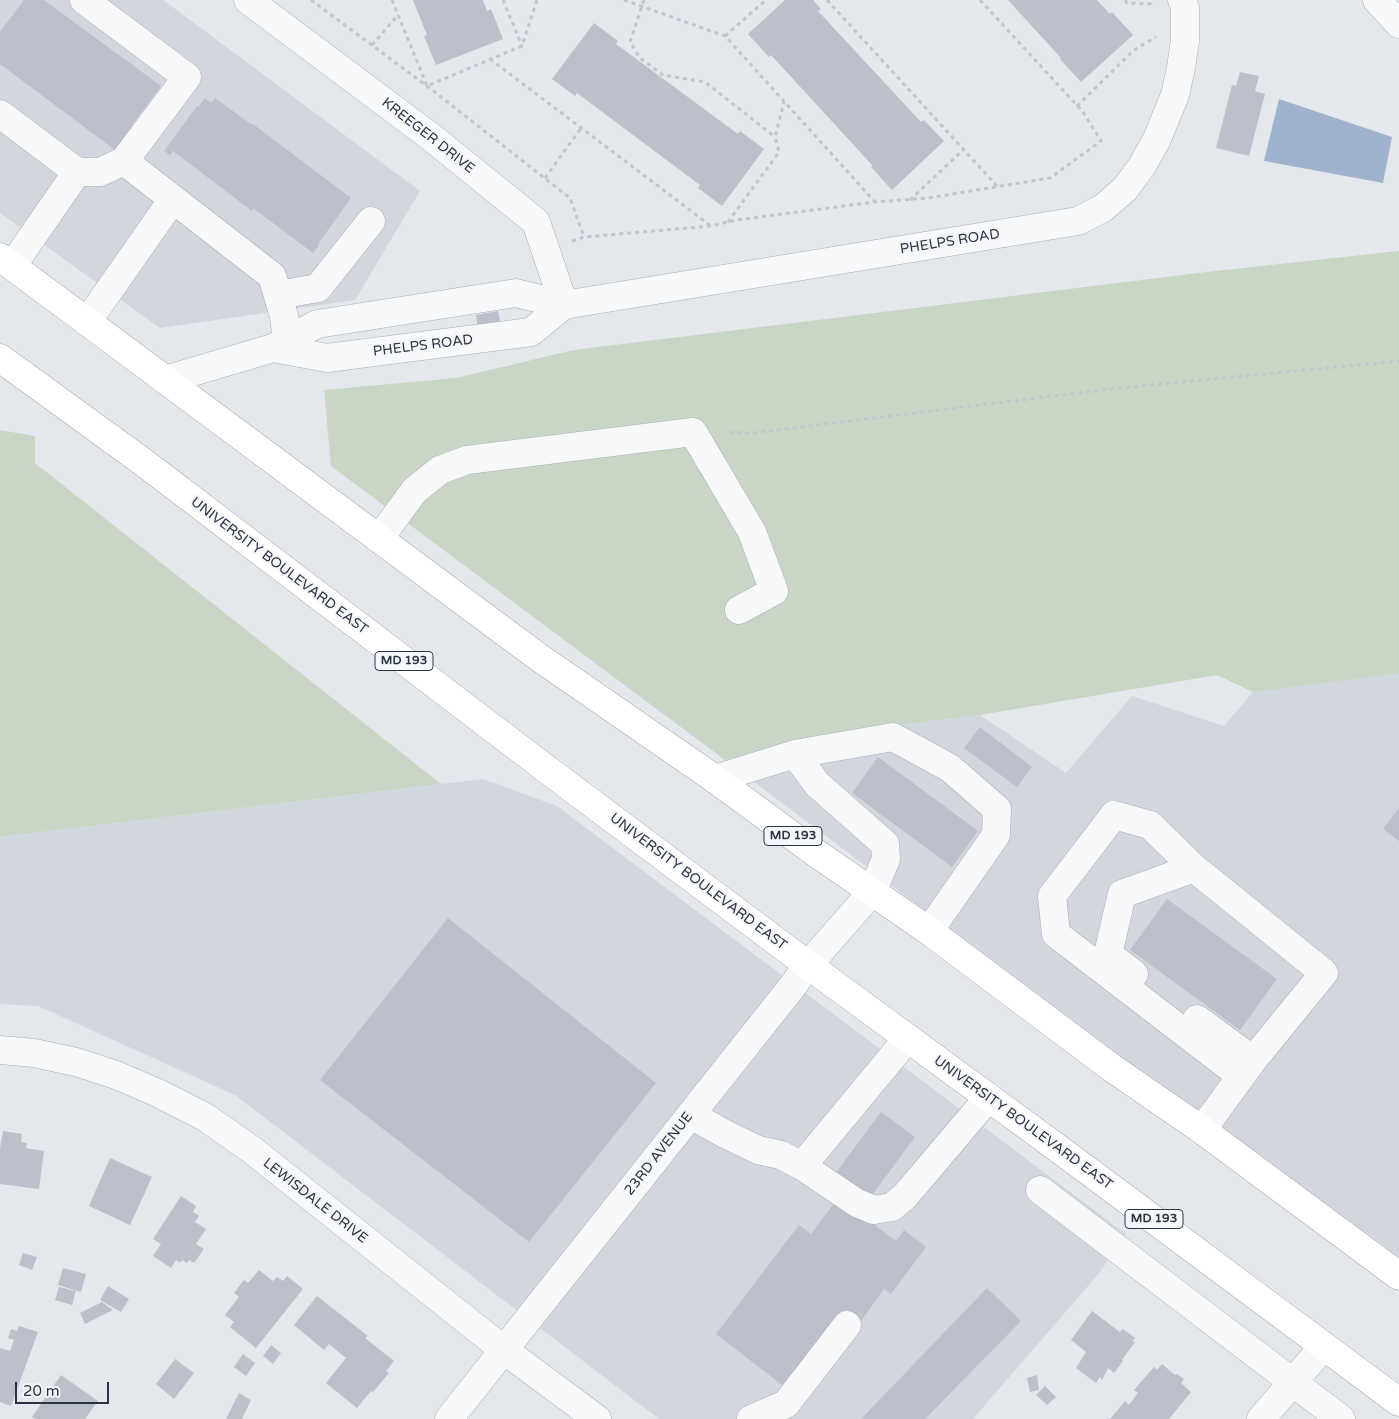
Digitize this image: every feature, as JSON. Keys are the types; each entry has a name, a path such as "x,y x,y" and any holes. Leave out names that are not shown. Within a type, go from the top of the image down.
{"main road":[{"name":"MD 193","path":"6,261 537,656 715,779 813,851 929,931 1112,1068 1202,1130 1399,1276"},
{"name":"UNIVERSITY BOULEVARD EAST","path":"0,358 143,462 537,762 808,965 1399,1402"}],"street":[{"path":"0,114 77,172 100,172 124,161 187,77 84,0"},
{"name":"KREEGER DRIVE","path":"248,0 432,137 536,222 564,305"},
{"name":"PHELPS ROAD","path":"164,380 280,344 317,324 516,293 564,305 1078,222 1103,208 1125,188 1142,166 1157,140 1175,95 1181,68 1185,40 1185,8 1182,0"},
{"path":"1377,0 1399,24"},
{"path":"124,161 272,276 284,316 280,344"},
{"path":"6,261 77,172"},
{"path":"87,322 173,199"},
{"path":"278,295 318,288 371,221"},
{"name":"PHELPS ROAD","path":"280,344 327,358 531,332 564,305"},
{"path":"379,539 414,491 440,470 467,460 693,432 752,532 774,591 739,610"},
{"path":"715,779 795,754 893,737 950,768 997,809 996,835 929,931"},
{"name":"23RD AVENUE","path":"449,1419 808,965 872,892 886,859 885,844 817,784 795,754"},
{"path":"1202,1130 1247,1068 1324,973 1194,868 1150,825 1114,815 1052,896 1056,934 1247,1068"},
{"path":"1194,868 1122,894 1108,954 1247,1068"},
{"path":"802,1166 908,1038"},
{"name":"LEWISDALE DRIVE","path":"0,1050 34,1053 76,1062 116,1075 158,1093 205,1117 252,1150 504,1350 597,1419"},
{"path":"691,1115 758,1150 781,1155 802,1166 857,1203 874,1210 892,1207 905,1196 989,1097"},
{"path":"1040,1190 1341,1419"},
{"path":"751,1419 786,1404 847,1325"},
{"path":"1261,1419 1324,1346"}],"path":[{"path":"311,0 427,86 570,198 584,238"},
{"path":"392,0 427,86"},
{"path":"503,0 522,46"},
{"path":"427,86 522,46 537,0"},
{"path":"624,0 725,36 875,202"},
{"path":"644,0 630,42 640,58 663,76 705,82 775,137"},
{"path":"725,36 766,0"},
{"path":"827,0 998,186"},
{"path":"569,241 711,226 736,220 875,202 928,198 1050,178 1101,141 1083,112 980,0"},
{"path":"1125,0 1127,2 1151,4 1154,11"},
{"path":"372,45 398,15"},
{"path":"1077,106 1134,50 1162,33"},
{"path":"490,60 711,226"},
{"path":"727,222 779,152 775,137 784,101"},
{"path":"545,178 581,128"},
{"path":"910,200 964,149"},
{"path":"693,432 752,433 1119,388 1399,361"}],"shaded area":[{"path":"0,0 163,0 420,191 355,300 160,328 0,213"},
{"path":"1399,670 1399,1268 725,760 820,735 980,715 1066,773 1132,696 1224,726 1253,692"},
{"path":"483,779 557,806 1126,1234 1100,1272 973,1419 659,1419 235,1095 38,1006 0,1004 0,837"}],"green space":[{"path":"1399,251 1399,673 1253,692 1217,675 980,715 820,735 725,760 331,466 324,390 456,378 574,350 1215,271"},
{"path":"0,430 35,436 35,463 441,784 0,837"}],"water":[{"path":"1279,99 1392,137 1383,183 1264,161"}],"building":[{"path":"24,0 44,0 161,86 132,125 137,129 119,153 0,64 0,32"},
{"path":"413,0 483,0 487,11 491,9 503,39 436,65 424,36 427,35"},
{"path":"785,0 813,0 821,9 818,11 921,122 924,120 944,141 892,190 871,167 873,166 771,55 769,57 748,34"},
{"path":"1008,0 1097,0 1110,14 1112,12 1133,35 1081,82"},
{"path":"594,23 618,41 616,44 738,134 740,131 764,149 722,206 698,188 700,185 577,93 575,96 552,79"},
{"path":"1240,72 1259,76 1255,91 1265,94 1249,156 1216,148 1232,85 1236,86"},
{"path":"205,98 211,103 215,98 253,124 351,198 313,253 253,208 252,211 173,151 170,155 164,151"},
{"path":"498,311 501,325 478,330 476,315"},
{"path":"980,727 1032,767 1017,787 964,748"},
{"path":"878,757 978,831 952,867 852,793"},
{"path":"1399,808 1399,841 1383,829"},
{"path":"1167,899 1277,979 1240,1030 1130,950"},
{"path":"448,918 656,1083 529,1242 320,1080"},
{"path":"881,1112 915,1137 869,1199 835,1174"},
{"path":"3,1131 22,1134 21,1142 27,1143 26,1148 44,1151 39,1189 0,1184 0,1148"},
{"path":"110,1158 152,1177 130,1225 89,1206"},
{"path":"181,1196 196,1206 193,1212 199,1216 195,1222 206,1229 196,1244 204,1249 194,1263 189,1260 187,1263 182,1260 180,1263 176,1260 171,1268 153,1256 161,1244 153,1239"},
{"path":"838,1198 896,1241 904,1230 926,1247 891,1294 884,1289 861,1321 846,1309 786,1388 716,1334 799,1225 811,1234"},
{"path":"23,1253 37,1257 32,1270 19,1265"},
{"path":"63,1268 86,1274 81,1292 58,1285"},
{"path":"259,1270 273,1281 277,1277 283,1281 287,1276 303,1289 256,1348 230,1327 234,1322 225,1315 239,1297 234,1293 244,1280 248,1283"},
{"path":"108,1286 129,1299 121,1312 100,1300"},
{"path":"59,1287 76,1291 72,1305 55,1300"},
{"path":"987,1288 1021,1321 925,1419 861,1419"},
{"path":"317,1296 368,1336 365,1338 394,1361 386,1371 389,1373 357,1408 326,1383 346,1358 329,1344 324,1350 294,1325"},
{"path":"102,1302 113,1310 85,1324 80,1313"},
{"path":"1092,1311 1120,1332 1123,1329 1135,1338 1132,1341 1135,1342 1114,1373 1108,1368 1102,1380 1100,1377 1096,1383 1076,1368 1086,1352 1071,1340"},
{"path":"19,1326 38,1332 11,1406 0,1402 0,1348 10,1351 14,1340 8,1338 11,1329 17,1331"},
{"path":"271,1345 281,1353 273,1364 263,1356"},
{"path":"243,1354 255,1363 246,1376 234,1367"},
{"path":"175,1359 194,1373 174,1399 156,1384"},
{"path":"1162,1364 1175,1375 1177,1374 1184,1379 1181,1383 1191,1392 1169,1419 1110,1419 1125,1401 1129,1405 1138,1393 1134,1390 1154,1367 1157,1370"},
{"path":"61,1375 98,1401 85,1419 35,1419 32,1417"},
{"path":"1037,1375 1039,1390 1030,1392 1027,1378"},
{"path":"1045,1386 1056,1397 1047,1405 1036,1395"},
{"path":"239,1393 251,1400 242,1419 226,1419"}]}
